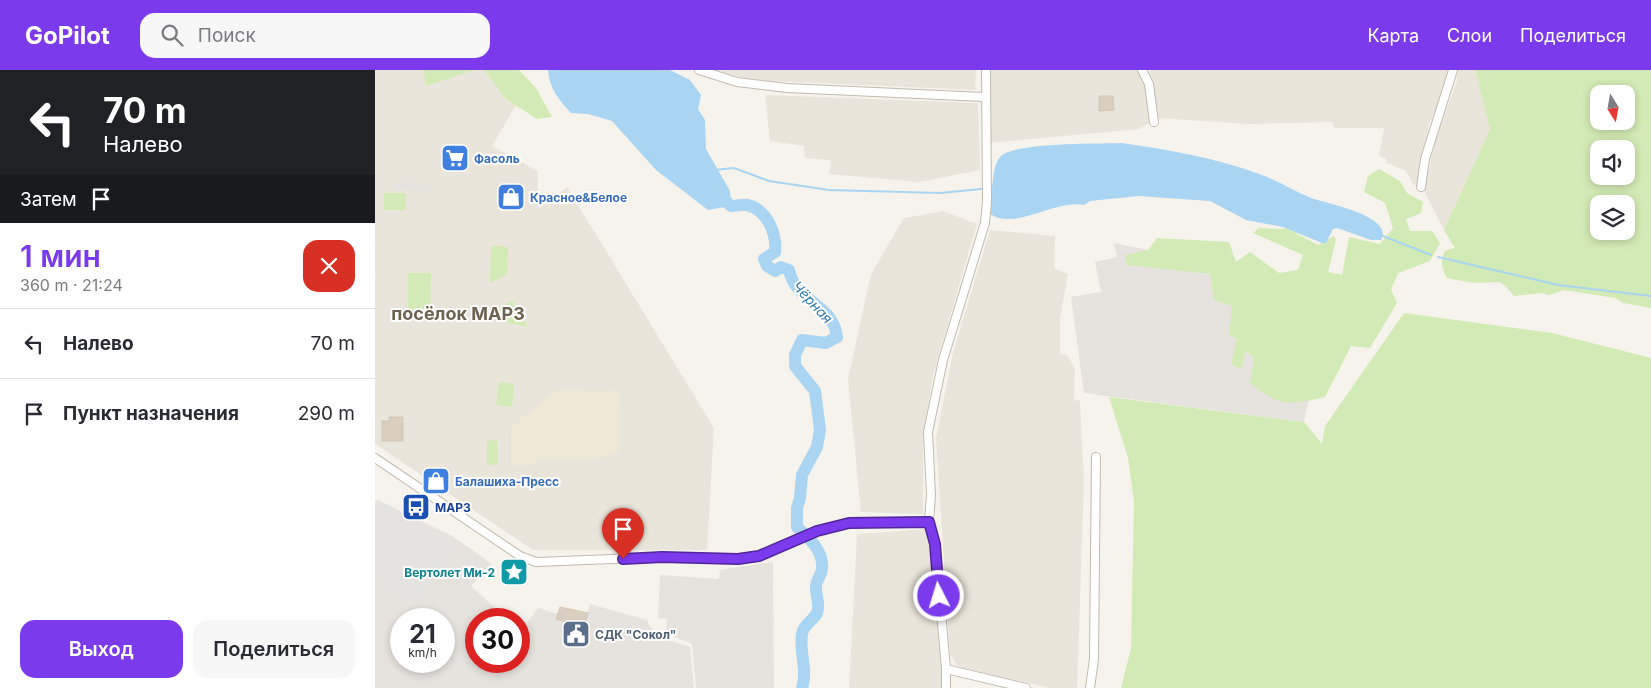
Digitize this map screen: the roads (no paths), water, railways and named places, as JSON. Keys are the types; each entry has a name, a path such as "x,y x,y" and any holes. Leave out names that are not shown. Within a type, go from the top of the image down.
{"street":[{"path":"699,70 737,82 787,88 984,97"},
{"path":"946,688 935,544 929,522 931,495 929,421 943,360 985,223 987,202 985,70"},
{"path":"1142,70 1149,84 1155,122"},
{"path":"1421,187 1425,159 1453,70"},
{"path":"1090,688 1094,659 1096,457"},
{"path":"375,458 520,556 535,562 662,557 738,559 759,556 817,531 849,523 867,521 929,522"},
{"path":"946,669 1026,688"}],"water":[{"path":"548,70 670,70 690,80 701,95 698,109 705,120 706,149 730,191 731,206 708,210 656,170 612,121 588,114 571,113 555,93 550,82"},
{"path":"1122,143 1210,159 1262,175 1311,198 1369,217 1378,224 1383,232 1381,240 1371,240 1337,228 1333,229 1326,243 1322,243 1283,227 1246,220 1210,201 1138,196 1090,201 1084,205 1061,206 1012,219 1000,218 990,214 995,168 1000,157 1008,152 1038,146"}],"waterway":[{"path":"714,170 734,168 769,181 829,190 940,193 981,189"},
{"name":"Чёрная","path":"719,194 731,206 747,205 754,207 765,217 772,230 775,245 775,252 764,259 767,266 775,271 781,267 789,270 793,281 799,289 829,317 837,337 826,343 802,340 795,355 795,366 815,391 820,430 817,447 802,475 797,508 797,527 818,550 822,562 822,571 816,586 818,610 804,628 802,634 804,674 802,688"},
{"path":"1383,236 1431,255"},
{"path":"1438,257 1558,285 1651,296"}],"place":[{"name":"Фасоль","path":"455,158"},
{"name":"Красное&Белое","path":"511,197"},
{"name":"Балашиха-Пресс","path":"436,481"},
{"name":"МАРЗ","path":"416,507"},
{"name":"Вертолет Ми-2","path":"514,572"},
{"name":"СДК \"Сокол\"","path":"576,634"}],"district":[{"name":"посёлок МАРЗ","path":"458,313"}]}
